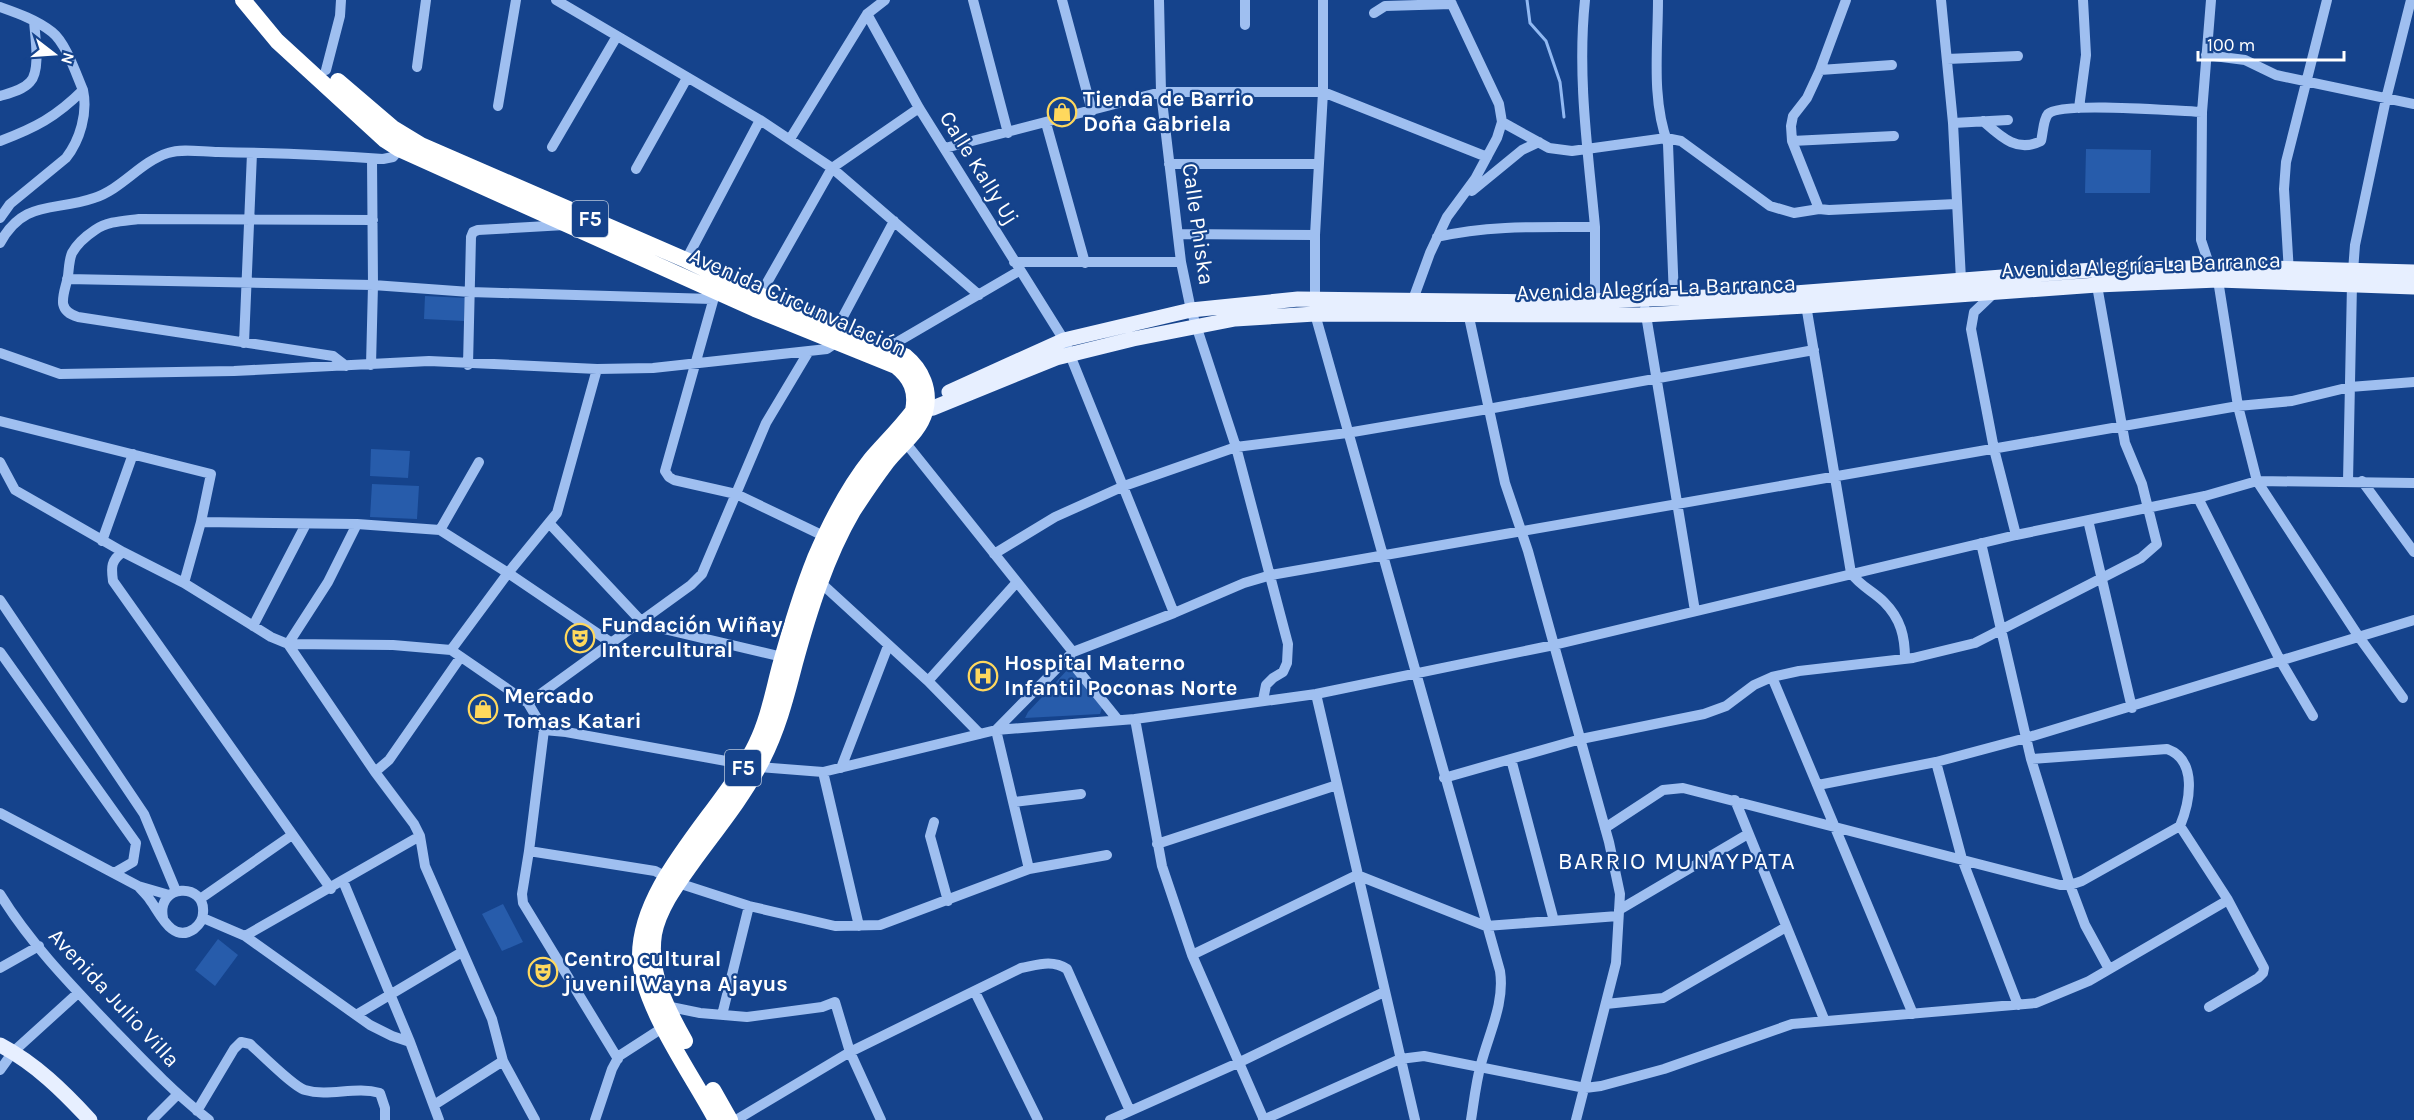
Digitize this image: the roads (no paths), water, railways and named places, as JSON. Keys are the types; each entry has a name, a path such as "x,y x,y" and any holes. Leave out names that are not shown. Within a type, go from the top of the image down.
{"highway":[{"name":"Avenida Circunvalación","path":"243,0 277,41 385,140 403,144 560,217 714,295 838,333"},
{"name":"Avenida Circunvalación","path":"256,0 283,32 379,117 403,144"},
{"name":"Avenida Circunvalación","path":"560,217 686,260 884,354 912,384 920,406"},
{"name":"F5","path":"730,1120 669,1024 648,997 640,958 645,919 752,765 767,716 821,583 840,505 871,459 901,436 916,429 920,406"},
{"name":"F5","path":"789,659 808,576 831,539"},
{"name":"F5","path":"672,879 654,934 653,959 656,979 666,1006 669,1024 716,1120"}],"main road":[{"name":"Avenida Alegría-La Barranca","path":"1645,307 1674,298 1805,300 1961,280 2007,277 2214,274 2352,277 2414,272"},
{"name":"Avenida Alegría-La Barranca","path":"920,406 1042,363 1067,347 1191,310 1315,306 1645,307 1996,291 2095,277"},
{"name":"Avenida Alegría-La Barranca","path":"2352,277 2414,287"},
{"name":"Avenida Alegría-La Barranca","path":"1067,347 1315,306"},
{"path":"7,1049 25,1059 61,1089 90,1120"}],"street":[{"path":"326,70 340,16 341,0"},
{"path":"417,67 426,0"},
{"path":"498,106 516,0"},
{"path":"556,0 760,120 832,168 979,295"},
{"path":"789,139 867,14 885,0"},
{"path":"973,0 1008,133"},
{"path":"1062,0 1092,111"},
{"name":"Calle Phiska","path":"1159,0 1161,92 1181,262 1191,310 1236,447 1288,644 1287,663 1283,672 1266,685 1263,700"},
{"path":"1245,0 1245,25"},
{"path":"1323,0 1323,92 1315,235 1315,306 1347,433 1502,986 1500,1002 1480,1066 1471,1120"},
{"path":"1585,0 1581,39 1595,226 1595,308"},
{"path":"1658,0 1657,93 1669,165 1674,298"},
{"path":"1819,208 1792,141 1793,116 1807,98 1820,70 1846,0"},
{"path":"1941,0 1953,123 1961,280"},
{"path":"2079,108 2086,55 2083,0"},
{"path":"2211,0 2202,112 2201,240 2214,274 2238,406 2257,481 2359,637 2403,698"},
{"path":"2288,276 2284,189 2286,162 2326,0"},
{"path":"2348,481 2352,277 2355,245 2386,99 2411,0"},
{"path":"1374,13 1385,6 1451,2 1498,104 1502,122 1497,138 1475,179 1446,217 1411,307"},
{"path":"0,7 34,21 53,33 68,56 83,90 85,110 73,149 66,158 10,204 0,218"},
{"name":"Calle Kally Uj","path":"867,14 919,108 1067,347 1174,613"},
{"path":"0,96 24,87 32,80 35,70 34,21"},
{"path":"552,147 617,36"},
{"path":"2206,55 2245,60 2276,75 2414,104"},
{"path":"1947,59 2018,56"},
{"path":"1820,70 1892,65"},
{"path":"636,169 687,78"},
{"path":"0,141 36,128 64,109 83,90"},
{"path":"945,148 1161,92 1323,92 1487,156"},
{"path":"1983,121 2013,144 2026,146 2042,141 2049,113 2059,109 2110,107 2202,112"},
{"path":"760,295 832,168 919,108"},
{"path":"686,260 760,120"},
{"path":"1953,123 2008,120"},
{"path":"1502,122 1549,148 1560,150 1572,151 1666,138 1686,143 1770,206 1794,213 1819,208 1829,210 1956,204"},
{"path":"1046,123 1085,263"},
{"path":"1792,141 1894,136"},
{"path":"1458,203 1522,150 1539,142"},
{"path":"0,243 11,225 25,213 101,195 148,161 172,152 389,159 403,144"},
{"path":"244,342 252,153"},
{"path":"371,365 374,285 372,159"},
{"path":"1169,164 1319,164"},
{"path":"468,365 471,237 473,232 560,217"},
{"path":"346,366 333,356 69,315 64,308 63,294 72,253 80,242 107,224 139,219 373,220"},
{"path":"0,353 60,374 234,371 429,362 597,369 653,368 827,349 838,333 894,221"},
{"path":"1437,237 1497,227 1595,226"},
{"path":"1178,234 1315,235"},
{"path":"884,354 979,295 1016,266 1181,262"},
{"path":"2007,277 1974,312 1970,322 1994,449 2016,535"},
{"path":"1444,778 1581,739 1704,714 1726,706 1754,685 1772,677 1798,671 1905,659 1975,643 2140,558 2157,544 2149,507 2122,427 2095,277"},
{"path":"67,279 374,285 470,292 714,295 697,363 665,471 674,480 736,494 831,539"},
{"path":"1805,300 1851,573 1857,581 1884,602 1899,623 1905,637 1905,659"},
{"path":"1467,307 1505,483 1528,551 1581,739 1620,894 1616,963 1576,1120"},
{"path":"1645,307 1695,611"},
{"path":"994,554 1055,517 1124,486 1236,447 1347,433 1814,350"},
{"path":"528,703 691,585 702,574 766,423 809,351"},
{"path":"451,650 508,573 557,513 597,369"},
{"path":"996,730 1070,655 1244,583 1271,575 2238,406 2292,401 2350,387 2414,382"},
{"path":"0,421 211,474 201,522 184,583"},
{"path":"901,436 1017,582 1118,720"},
{"path":"102,541 133,454"},
{"path":"0,462 15,490 102,541 184,583 271,637 288,644 393,645 451,650 528,703 544,730 522,894 526,910 618,1059"},
{"path":"440,530 479,462"},
{"path":"544,730 752,765 823,772 996,730 1135,719 1316,694 1554,645 2016,535 2198,498 2257,481 2414,483"},
{"path":"2362,481 2414,552"},
{"path":"2198,498 2280,660 2313,716"},
{"path":"2088,520 2132,708"},
{"path":"201,522 357,524 440,530 610,642"},
{"path":"549,523 641,621 651,626 789,659"},
{"path":"253,626 306,524"},
{"path":"288,644 328,582 357,524"},
{"path":"1981,543 2031,759 2070,885 2085,925 2109,969"},
{"path":"123,552 115,558 111,567 113,581 331,889"},
{"path":"928,681 1017,582"},
{"path":"821,583 928,681 980,734"},
{"path":"0,600 144,814 173,893"},
{"path":"1818,785 1936,762 2026,738 2132,708 2414,620"},
{"path":"288,644 375,772 414,824 420,836 425,866 492,1019 503,1061 535,1120"},
{"path":"842,768 888,646"},
{"path":"0,652 136,843 133,862 114,873"},
{"path":"375,772 389,760 460,658"},
{"path":"1772,677 1913,1014"},
{"path":"1316,694 1415,1120"},
{"path":"1135,719 1162,866 1192,955 1263,1120 1401,1059 1424,1056 1585,1088 1664,1069 1792,1024 1824,1019 2036,1003 2055,997 2109,969 2228,900"},
{"path":"996,730 1029,869"},
{"path":"1605,828 1663,790 1683,788 2060,885 2070,885 2082,881 2180,826 2187,803 2189,775 2183,761 2174,752 2166,749 2031,759"},
{"path":"1511,759 1554,921"},
{"path":"1936,762 1962,859 2018,1005"},
{"path":"823,772 859,927"},
{"path":"1157,844 1337,785"},
{"path":"1014,802 1081,794"},
{"path":"1735,800 1824,1019"},
{"path":"0,813 138,886 173,893 190,891 200,899 204,911 202,918 195,928 182,932 168,927 138,886"},
{"path":"934,822 930,836 948,901"},
{"path":"2180,826 2228,900 2264,968 2258,978 2209,1007"},
{"path":"1192,955 1357,875 1486,926 1619,913 1748,834"},
{"path":"200,899 292,835"},
{"path":"245,936 331,889 420,836"},
{"path":"529,851 655,871 749,906 835,926 859,927 880,925 1029,869 1107,855"},
{"path":"343,881 410,1042 439,1120"},
{"path":"163,918 162,907 173,893"},
{"name":"Avenida Julio Villa","path":"0,894 15,919 78,993 177,1095 209,1120"},
{"path":"722,1015 749,906"},
{"path":"202,918 245,936 356,1015 392,1036 410,1042"},
{"path":"1606,1004 1663,998 1786,927"},
{"path":"0,968 39,946"},
{"path":"356,1015 462,952"},
{"path":"736,1120 850,1052 1021,968 1049,963 1059,964 1067,969 1130,1111"},
{"path":"975,992 1038,1120"},
{"path":"1110,1120 1240,1062 1384,992"},
{"path":"0,1070 7,1049 78,993"},
{"path":"666,1006 700,1013 747,1017 835,1002 850,1052 881,1120"},
{"path":"595,1120 612,1068 618,1059 669,1024"},
{"path":"197,1111 234,1049 241,1042 250,1044 303,1090 321,1092 365,1089 380,1093 385,1108 385,1120"},
{"path":"434,1105 503,1061"},
{"path":"152,1120 177,1095"}],"waterway":[{"path":"1527,0 1530,23 1546,41 1560,82 1564,117"}],"place":[{"name":"Tienda de Barrio Doña Gabriela","path":"1062,112"},
{"name":"Fundación Wiñay Intercultural","path":"580,638"},
{"name":"Hospital Materno Infantil Poconas Norte","path":"983,676"},
{"name":"Mercado Tomas Katari","path":"483,709"},
{"name":"Centro cultural juvenil Wayna Ajayus","path":"543,972"}],"district":[{"name":"BARRIO MUNAYPATA","path":"1677,861"}]}
